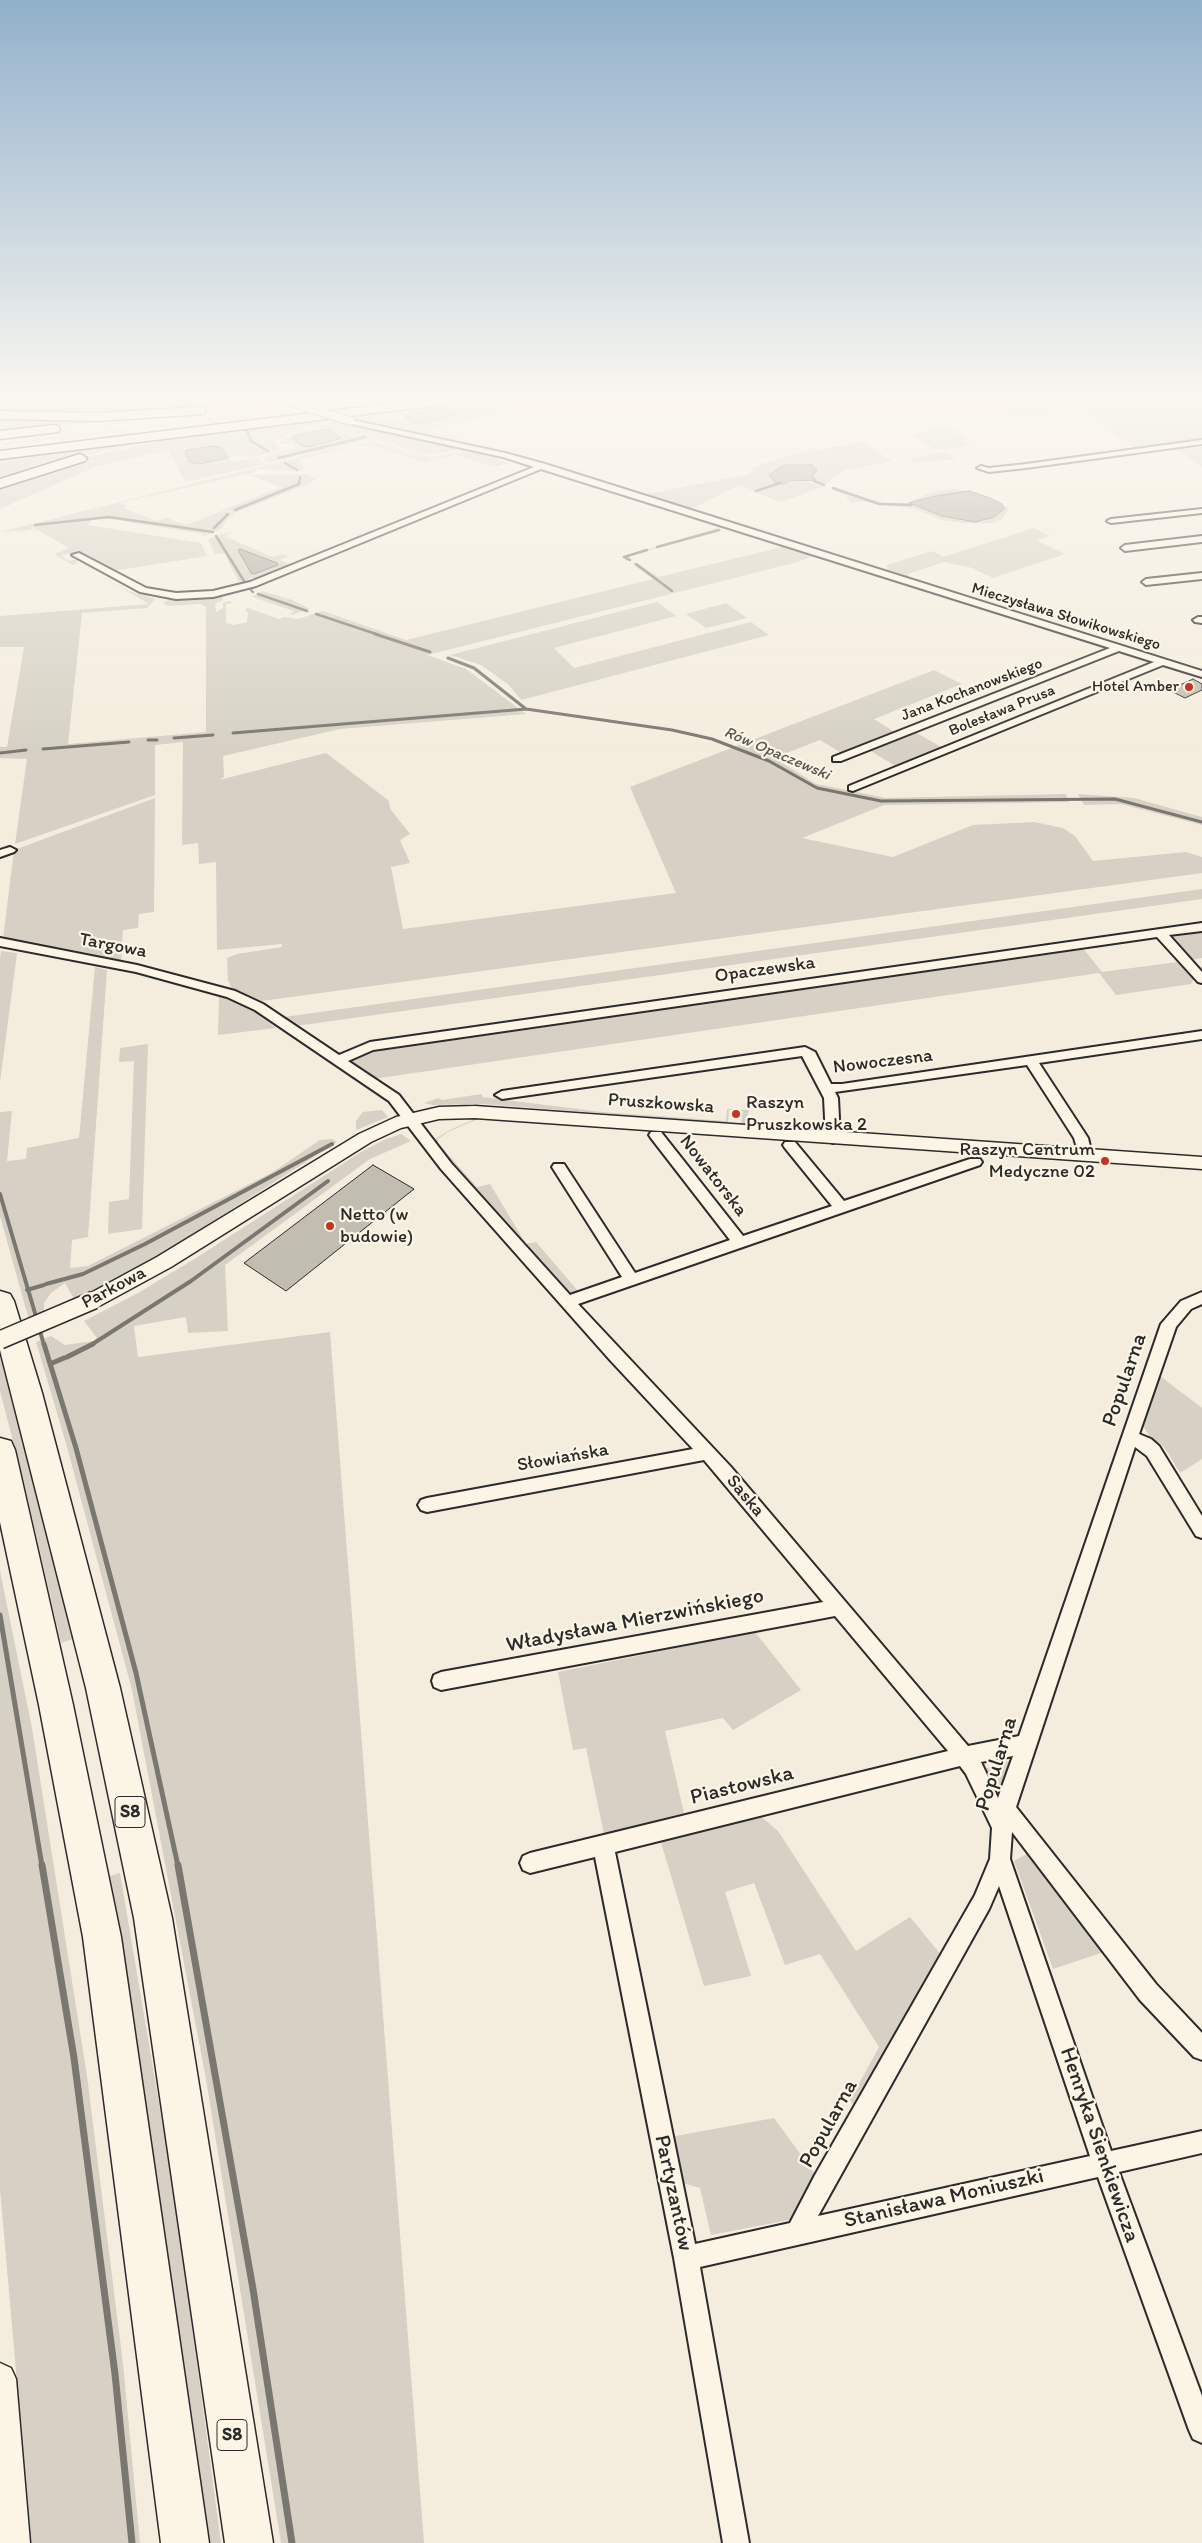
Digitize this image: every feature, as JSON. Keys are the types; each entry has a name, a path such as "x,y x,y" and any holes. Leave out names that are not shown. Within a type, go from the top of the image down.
{"highway":[{"name":"S8","path":"0,1301 27,1392 103,1688 153,1918 249,2543"},
{"path":"0,1450 56,1705 102,1938 185,2543"}],"street":[{"path":"76,555 143,590 176,596 221,592 253,584 420,516"},
{"name":"Mieczysława Słowikowskiego","path":"699,516 1202,674"},
{"path":"1110,520 1160,516"},
{"path":"1125,548 1202,539"},
{"path":"1146,582 1202,576"},
{"name":"Jana Kochanowskiego","path":"837,759 1119,648"},
{"name":"Bolesława Prusa","path":"853,788 1162,662"},
{"name":"Opaczewska","path":"337,1061 358,1050 377,1045 1202,927"},
{"path":"1160,933 1202,979"},
{"name":"Targowa","path":"0,942 137,970 218,990 255,1005 337,1061"},
{"name":"Nowoczesna","path":"502,1095 801,1051 810,1055 827,1088 842,1088 1202,1035"},
{"path":"337,1061 394,1098 412,1119"},
{"path":"1031,1061 1081,1138 1085,1155"},
{"path":"827,1088 833,1104 833,1138"},
{"name":"Pruszkowska","path":"223,1225 380,1129 412,1119 438,1114 475,1112 1202,1163"},
{"name":"Saska","path":"412,1119 423,1137 446,1166 707,1453 838,1607 973,1767 1004,1818"},
{"name":"Nowatorska","path":"656,1134 739,1242"},
{"path":"790,1145 841,1207"},
{"name":"Nowatorska","path":"569,1301 975,1162"},
{"path":"559,1167 632,1280"},
{"name":"Parkowa","path":"0,1340 94,1300 135,1279 223,1225"},
{"name":"Popularna","path":"798,2232 842,2149 982,1902 1000,1859 1004,1818 1027,1744 1169,1324 1186,1305 1202,1298"},
{"path":"1131,1438 1145,1444 1153,1451 1202,1531"},
{"name":"Słowiańska","path":"427,1504 707,1453"},
{"name":"Władysława Mierzwińskiego","path":"441,1681 838,1607"},
{"name":"Piastowska","path":"530,1863 964,1756 1027,1744"},
{"path":"1004,1818 1148,1992 1202,2049"},
{"name":"Partyzantów","path":"603,1845 686,2258 736,2543"},
{"name":"Henryka Sienkiewicza","path":"1000,1859 1104,2163 1202,2430"},
{"name":"Stanisława Moniuszki","path":"686,2258 1202,2142"},
{"path":"0,2379 13,2543"}],"shaded area":[{"path":"65,516 142,516 156,521 167,518 186,525 210,516 232,516 226,520 221,529 204,536 201,536 203,534 102,518 91,521 87,525 201,543 207,556 113,571 77,551 61,556 69,561 77,559 77,563 73,565 54,554 69,548 32,527 31,530 0,532"},
{"path":"931,516 975,522 995,516 1004,516 1001,520 993,523 962,523 942,520"},
{"path":"941,516 996,516 975,522"},
{"path":"718,528 723,530 628,556 633,560 627,561 621,557"},
{"path":"1034,528 1050,536 1036,540 1065,554 993,578 972,568 944,562 908,574 909,579 888,570 887,565 932,551 943,557"},
{"path":"230,532 224,536 272,557 283,554 289,556 280,560 289,564 256,578 239,582 224,553 215,554 208,539"},
{"path":"786,546 811,555 809,558 794,563 427,655 466,669 526,714 340,729 223,756 224,777 219,780 326,753 388,800 391,810 410,834 400,840 410,863 391,867 403,929 676,893 630,787 934,670 962,684 874,719 896,733 843,754 820,740 774,758 816,784 886,798 1066,794 1069,802 884,805 802,838 893,857 973,825 1034,822 1063,828 1075,836 1093,861 1186,852 1202,857 1202,873 262,1001 232,989 228,980 227,958 237,954 282,947 282,944 217,950 216,862 199,864 198,843 182,845 183,742 155,745 155,795 15,844 27,759 0,758 0,747 7,747 24,647 0,647 0,616 149,604 90,570 126,590 155,599 147,608 82,613 68,744 206,732 206,607 200,604 168,606 163,603 170,599 222,597 223,600 215,604 216,612 223,608 223,603 229,601 234,603 226,604 226,623 233,625 247,622 248,613 245,610 248,608 279,619 284,617 298,619 323,611 406,640 653,579 632,564 637,563 659,577"},
{"path":"240,549 278,565 254,574 251,573 238,550"},
{"path":"262,591 292,600 310,609 292,615 290,614 294,611 252,597"},
{"path":"657,602 676,616 554,648 574,668 751,622 769,635 521,700 509,685 481,665 450,655"},
{"path":"726,603 747,618 706,628 686,614"},
{"path":"915,732 943,748 897,767 869,750"},
{"path":"1078,794 1134,798 1202,817 1202,825 1121,804 1084,805"},
{"path":"155,798 154,912 139,914 138,928 123,930 121,963 3,939 14,850"},
{"path":"1202,889 1202,899 296,1026 284,1017"},
{"path":"1202,930 1202,958 1192,960 1178,945 1174,937 1181,933"},
{"path":"1082,947 1102,972 1177,962 1194,979 1191,984 1116,995 1099,973 373,1079 350,1061 359,1054 1079,950"},
{"path":"1,951 17,953 0,1082 0,959"},
{"path":"95,967 107,970 88,1237 72,1240 70,1268 88,1266 273,1172 320,1140 332,1139 337,1142 160,1255 100,1287 74,1299 65,1283 51,1293 44,1303 44,1314 29,1320 0,1216 0,1112 12,1111 7,1161 26,1159 27,1148 79,1138"},
{"path":"219,997 245,1005 276,1028 218,1035"},
{"path":"148,1044 142,1229 108,1234 109,1202 129,1199 134,1061 119,1062 120,1048"},
{"path":"482,1094 482,1097 602,1112 726,1121 727,1109 749,1110 745,1122 827,1128 826,1130 741,1124 743,1111 729,1110 728,1123 483,1104 433,1105 424,1103 438,1098 442,1100"},
{"path":"382,1110 388,1117 356,1130 356,1121 363,1112"},
{"path":"478,1119 448,1132 438,1139 438,1143 477,1187 490,1184 526,1244 536,1242 578,1291 568,1294 432,1141 450,1130"},
{"path":"401,1134 411,1141 370,1159 225,1265 228,1331 188,1333 186,1317 134,1326 138,1357 330,1332 424,2543 281,2543 206,2079 132,1690 67,1447 36,1342 51,1336 65,1345 94,1341 97,1338 84,1321 138,1293 196,1258 361,1152 386,1139"},
{"path":"0,1356 23,1437 73,1639 61,1643 25,1487 0,1391"},
{"path":"1160,1376 1202,1408 1202,1459 1180,1473 1161,1444 1150,1437 1143,1426"},
{"path":"0,1571 32,1728 87,2076 123,2364 140,2543 31,2543 0,2189"},
{"path":"755,1632 801,1690 733,1730 723,1718 665,1731 684,1813 604,1834 586,1748 573,1750 558,1672"},
{"path":"1015,1759 1001,1791 996,1791 991,1787 984,1769"},
{"path":"759,1815 778,1831 856,1951 910,1917 942,1956 853,2105 850,2100 879,2047 820,1954 785,1965 754,1883 725,1892 751,1976 704,1986 660,1839"},
{"path":"1030,1852 1107,1951 1053,1969 1014,1861"},
{"path":"120,1873 175,2198 221,2543 204,2543 107,1877"},
{"path":"774,2118 815,2174 789,2220 711,2235 700,2188 679,2182 670,2137"}],"building":[{"name":"Hotel Amber","path":"1193,679 1202,684 1202,690 1185,698 1169,690"},
{"name":"Netto (w budowie)","path":"373,1165 414,1189 286,1291 244,1263"}],"waterway":[{"name":"Rów Opaczewski","path":"214,528 226,516"},
{"path":"35,525 109,517 213,532"},
{"path":"657,547 719,530"},
{"name":"Rów Opaczewski","path":"216,536 244,581"},
{"path":"630,560 624,557 647,550"},
{"path":"636,564 672,591"},
{"name":"Rów Opaczewski","path":"258,594 307,611"},
{"name":"Rów Opaczewski","path":"316,614 379,635"},
{"name":"Rów Opaczewski","path":"375,634 430,652"},
{"name":"Rów Opaczewski","path":"448,658 474,668 526,709"},
{"path":"233,733 526,709"},
{"name":"Rów Opaczewski","path":"526,709 672,730 712,739 769,761 817,788 881,801 1115,799 1202,822"},
{"path":"174,738 213,735"},
{"path":"148,740 157,740"},
{"path":"43,749 129,742"},
{"path":"0,753 26,750"},
{"path":"46,1284 83,1274 145,1244 332,1144"},
{"path":"91,1345 191,1281 328,1181"},
{"path":"0,1194 28,1290"},
{"path":"28,1290 44,1285"},
{"path":"28,1290 37,1320"},
{"path":"39,1328 44,1345"},
{"path":"44,1344 50,1364"},
{"path":"67,1357 91,1345"},
{"path":"50,1364 64,1358"},
{"path":"50,1364 76,1448 136,1673 178,1866"},
{"path":"0,1615 42,1866"},
{"path":"42,1865 74,2058 115,2374 132,2543"},
{"path":"178,1865 253,2289 292,2543"}],"place":[{"name":"Hotel Amber","path":"1189,687"},
{"name":"Raszyn Pruszkowska 2","path":"736,1114"},
{"name":"Raszyn Centrum Medyczne 02","path":"1105,1161"},
{"name":"Netto (w budowie)","path":"330,1226"}]}
